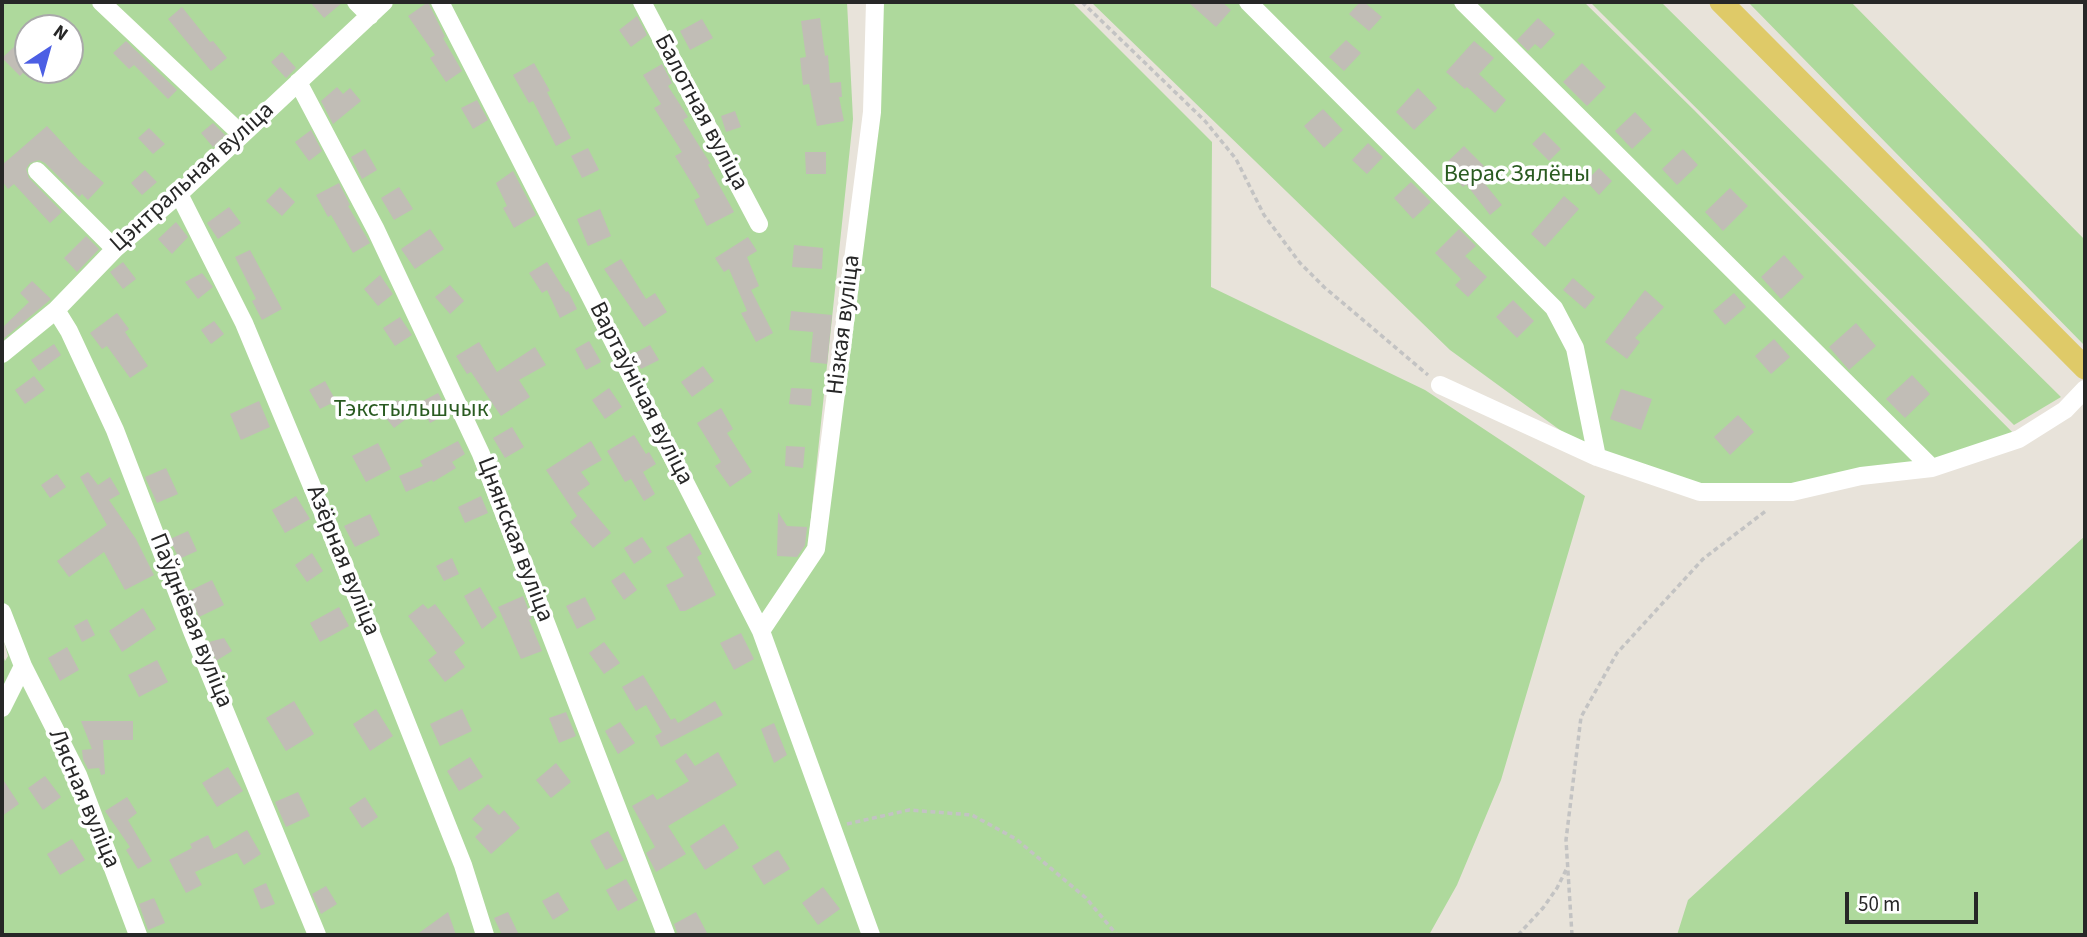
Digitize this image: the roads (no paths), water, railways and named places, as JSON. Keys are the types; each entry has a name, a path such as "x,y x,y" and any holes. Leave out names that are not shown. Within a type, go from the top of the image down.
{"main road":[{"path":"1721,2 2085,368"}],"street":[{"path":"101,2 241,134"},
{"path":"356,2 370,16"},
{"name":"Цэнтральная вуліца","path":"2,354 56,310 115,249 179,194 384,2"},
{"name":"Вартаўнічая вуліца","path":"440,2 761,631 871,935"},
{"name":"Балотная вуліца","path":"642,2 758,224"},
{"name":"Нізкая вуліца","path":"761,631 816,549 872,112 875,2"},
{"path":"1248,2 1554,308 1574,348 1597,457"},
{"path":"1462,2 1932,468"},
{"name":"Цнянская вуліца","path":"298,82 376,230 481,454 666,935"},
{"path":"37,171 115,249"},
{"name":"Азёрная вуліца","path":"179,194 244,323 326,520 463,865 485,935"},
{"name":"Паўднёвая вуліца","path":"56,310 69,331 114,430 192,631 317,935"},
{"path":"1440,385 1597,457 1700,492 1791,492 1861,476 1932,468 2019,439 2065,410 2085,389"},
{"name":"Лясная вуліца","path":"2,612 23,666 78,775 138,935"},
{"path":"2,708 23,666"}],"park label":[{"name":"Верас Зялёны","path":"1517,176"},
{"name":"Тэкстыльшчык","path":"411,411"}]}
